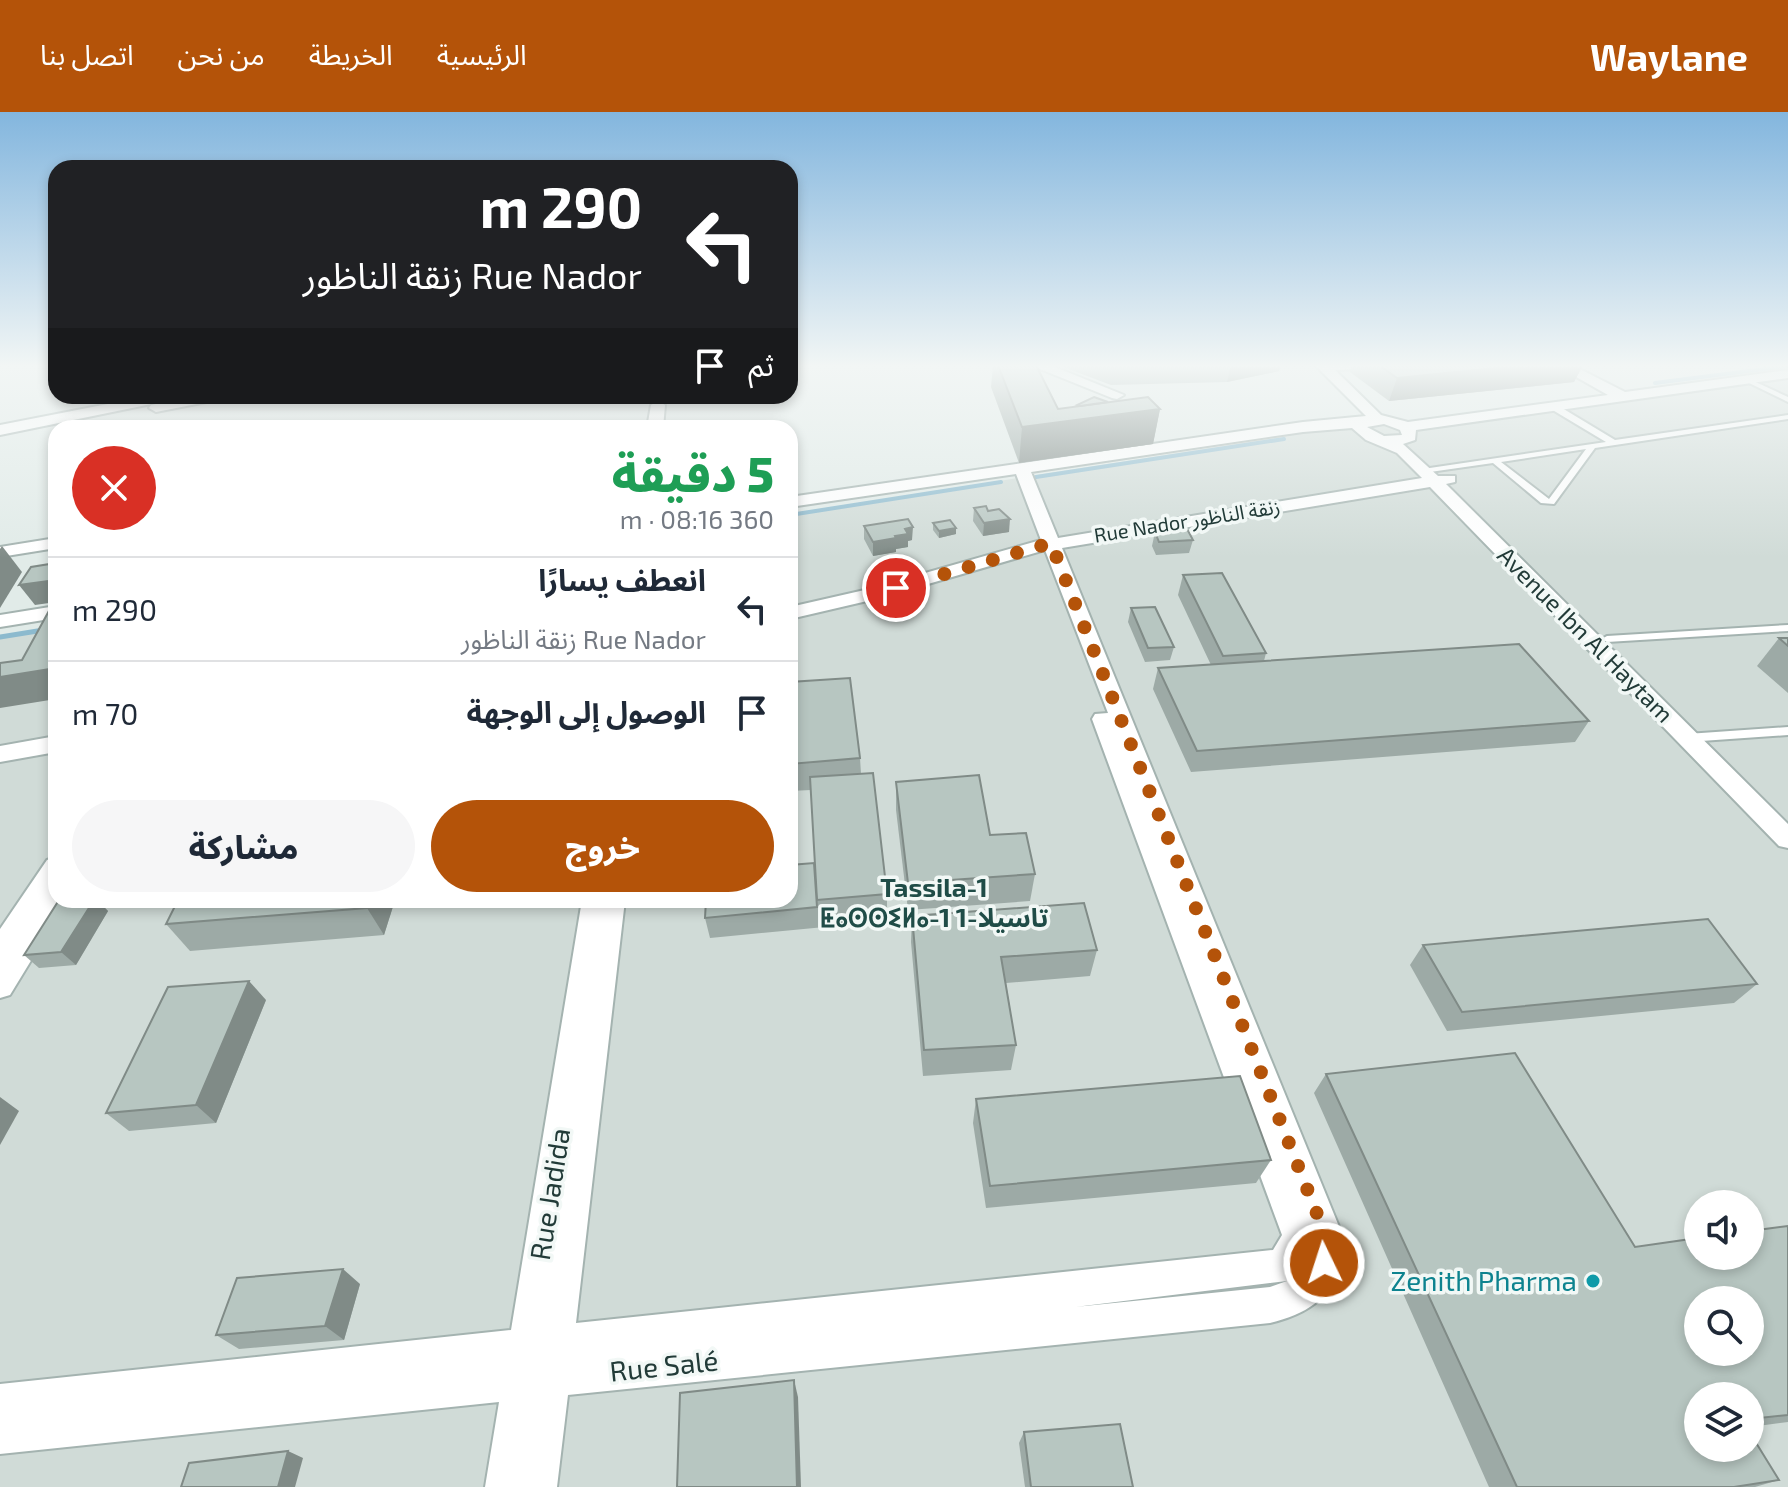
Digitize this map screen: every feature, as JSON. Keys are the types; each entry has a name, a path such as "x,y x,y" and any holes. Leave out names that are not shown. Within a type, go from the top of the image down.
{"street":[{"path":"798,504 1310,431 1345,429"},
{"path":"1370,429 1393,441 1408,432 1425,429"},
{"name":"Avenue Ibn Al Haytam","path":"1370,429 1435,475 1607,639 1627,668"},
{"path":"0,440 48,430"},
{"name":"Avenue Ibn Al Haytam","path":"1408,432 1413,447 1435,475 1697,738 1788,839"},
{"path":"1017,473 1043,540"},
{"name":"Rue Nador زنقة الناظور","path":"798,600 1043,540 1435,475"},
{"name":"Rue Nador زنقة الناظور","path":"798,611 873,594 1043,540"},
{"name":"Rue Salé","path":"0,1403 1270,1305 1300,1296 1304,1268 1324,1263 1325,1234 1043,540"},
{"path":"0,552 48,544"},
{"path":"0,613 48,606"},
{"path":"0,621 48,613"},
{"path":"0,743 48,734"},
{"name":"Avenue Ibn Al Haytam","path":"1697,738 1788,817"},
{"path":"0,754 48,745"},
{"path":"0,952 48,879"},
{"path":"0,986 50,908"},
{"name":"Rue Jadida","path":"537,1487 538,1362 594,908"},
{"name":"Rue Jadida","path":"505,1487 538,1362 611,908"},
{"name":"Rue Salé","path":"0,1434 538,1362"}],"lane":[{"path":"1591,429 1614,443"},
{"path":"1435,475 1495,461 1707,429"},
{"path":"1495,461 1544,501 1551,502 1592,446"},
{"path":"1607,639 1788,628"},
{"path":"1697,738 1788,731"}],"shaded area":[{"path":"1345,429 1788,429 1788,1487 0,1487 0,637 48,629 48,908 798,908 798,513 1310,432"}],"building":[{"path":"986,506 988,511 999,509 1010,519 984,523 974,508"},
{"path":"908,519 913,527 905,529 908,534 873,542 864,526"},
{"path":"950,520 956,528 939,531 933,523"},
{"path":"1186,527 1193,540 1159,542 1155,532"},
{"path":"48,564 48,581 19,585 31,567"},
{"path":"1222,573 1266,653 1223,656 1183,575"},
{"path":"1155,607 1174,647 1148,648 1131,608"},
{"path":"48,613 48,669 0,677 0,663 22,660"},
{"path":"1519,644 1589,721 1197,751 1158,668"},
{"path":"850,678 860,758 798,763 798,681"},
{"path":"873,773 887,894 817,900 810,777"},
{"path":"979,775 990,835 1026,833 1035,874 908,883 896,782"},
{"path":"814,863 817,907 705,918 706,908 798,908 798,864"},
{"path":"1084,903 1097,950 1001,957 1016,1045 924,1050 912,916"},
{"path":"54,908 89,908 61,952 24,955"},
{"path":"174,908 367,908 166,924"},
{"path":"1708,919 1757,984 1462,1012 1423,945"},
{"path":"249,981 196,1105 106,1113 168,987"},
{"name":"Zenith Pharma","path":"1515,1053 1635,1247 1684,1240 1684,1270 1764,1270 1764,1229 1788,1226 1788,1415 1764,1418 1764,1382 1684,1382 1684,1462 1764,1462 1764,1456 1779,1480 1734,1487 1517,1487 1326,1074"},
{"path":"1240,1076 1271,1160 990,1186 976,1099"},
{"path":"343,1269 325,1326 216,1335 237,1278"},
{"path":"794,1380 797,1487 677,1487 680,1393"},
{"path":"1120,1424 1133,1487 1031,1487 1024,1432"},
{"path":"288,1451 278,1487 181,1487 189,1463"}],"waterway":[{"path":"1036,477 1284,439"},
{"path":"798,514 1001,482"},
{"path":"0,637 48,629"}],"place":[{"name":"Zenith Pharma","path":"1593,1281"}],"district":[{"name":"Tassila-1 ⵟⴰⵙⵙⵉⵍⴰ-1 1-تاسيلا","path":"934,903"}],"route":[{"path":"896,588 1051,543 1325,1234 1324,1263"}]}
